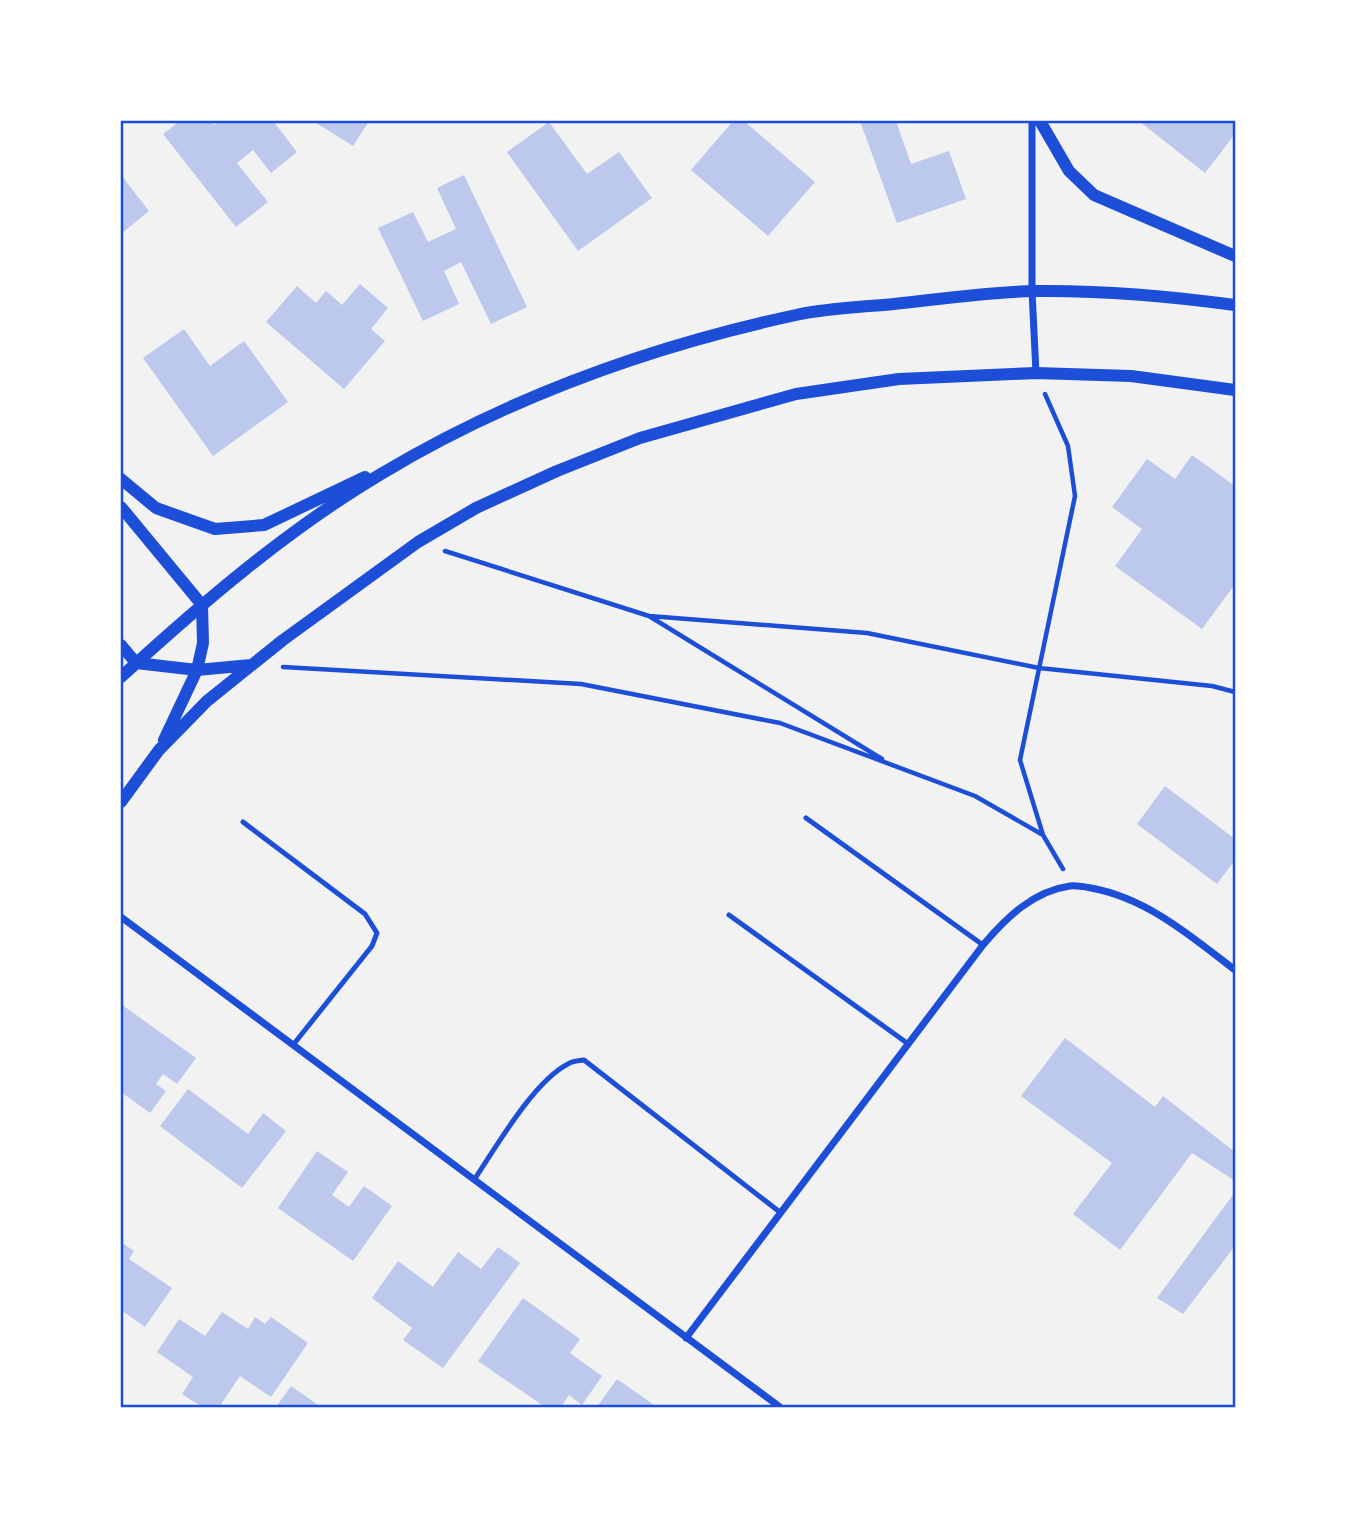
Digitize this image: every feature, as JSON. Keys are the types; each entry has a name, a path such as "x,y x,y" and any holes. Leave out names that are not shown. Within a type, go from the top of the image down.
{"street":[{"path":"1032,121 1035,373"},
{"path":"1040,121 1069,171 1094,195 1235,256"},
{"path":"121,479 156,508 215,528 264,525 523,402 599,371 704,337 800,314 1032,291 1109,293 1235,305"},
{"path":"121,802 159,750 207,701 251,665 418,542 476,508 557,471 640,438 796,394 898,379 1035,373 1131,376 1235,390"},
{"path":"121,677 248,566 378,475 424,449"},
{"path":"121,507 202,605 203,643 197,670 159,750"},
{"path":"121,645 136,663 197,670 251,665"},
{"path":"686,1338 983,945 1001,924 1023,905 1050,891 1072,885 1101,890 1131,901 1170,921 1235,970"},
{"path":"121,917 780,1407"}],"lane":[{"path":"806,818 983,945"},
{"path":"243,822 365,914 377,933 372,946 293,1045"},
{"path":"729,915 907,1043"},
{"path":"474,1180 532,1096 569,1062 584,1060 781,1213"}],"path":[{"path":"1035,373 1068,446 1075,496 1020,760 1043,835 1072,885"},
{"path":"418,542 649,616 867,634 1040,668 1212,686 1235,692"},
{"path":"649,616 892,765"},
{"path":"251,665 581,684 780,723 975,796 1043,835"}],"building":[{"path":"180,121 210,121 214,125 220,121 273,121 297,152 271,173 253,150 237,163 268,202 236,227 163,134"},
{"path":"313,121 369,121 353,146"},
{"path":"733,121 744,121 815,182 768,236 691,170"},
{"path":"860,121 896,121 911,164 949,151 966,199 897,223"},
{"path":"1139,121 1235,121 1235,134 1205,173"},
{"path":"549,122 587,174 619,152 652,198 578,251 507,152"},
{"path":"121,175 149,211 121,234"},
{"path":"464,175 527,307 491,324 461,262 444,271 459,304 423,321 378,228 413,212 428,242 456,229 437,188"},
{"path":"360,284 388,308 371,329 385,341 344,389 266,322 297,286 316,303 326,291 342,305"},
{"path":"184,329 210,366 244,341 288,402 213,456 143,358"},
{"path":"1192,455 1235,486 1235,584 1202,629 1115,566 1142,529 1112,507 1147,459 1175,479"},
{"path":"1165,786 1235,839 1235,860 1217,884 1137,824"},
{"path":"121,1004 196,1058 177,1084 163,1074 156,1084 166,1091 150,1113 121,1092"},
{"path":"1065,1038 1155,1107 1163,1096 1235,1152 1235,1181 1192,1153 1120,1250 1073,1214 1112,1163 1021,1096"},
{"path":"188,1089 248,1134 263,1113 286,1131 242,1188 160,1126"},
{"path":"317,1151 348,1172 332,1195 349,1207 364,1186 392,1206 353,1261 278,1208"},
{"path":"1235,1192 1235,1246 1183,1314 1157,1298"},
{"path":"121,1242 134,1251 129,1259 172,1288 145,1327 121,1310"},
{"path":"498,1247 520,1263 443,1368 403,1340 412,1328 372,1298 398,1261 433,1287 458,1252 481,1269"},
{"path":"523,1298 580,1339 570,1353 602,1376 582,1405 569,1395 561,1407 545,1407 478,1361"},
{"path":"222,1312 248,1329 255,1317 265,1324 271,1317 308,1343 271,1397 240,1376 219,1407 202,1407 182,1394 193,1377 157,1352 179,1319 205,1336"},
{"path":"617,1379 657,1407 597,1407"},
{"path":"291,1386 321,1407 276,1407"}]}
